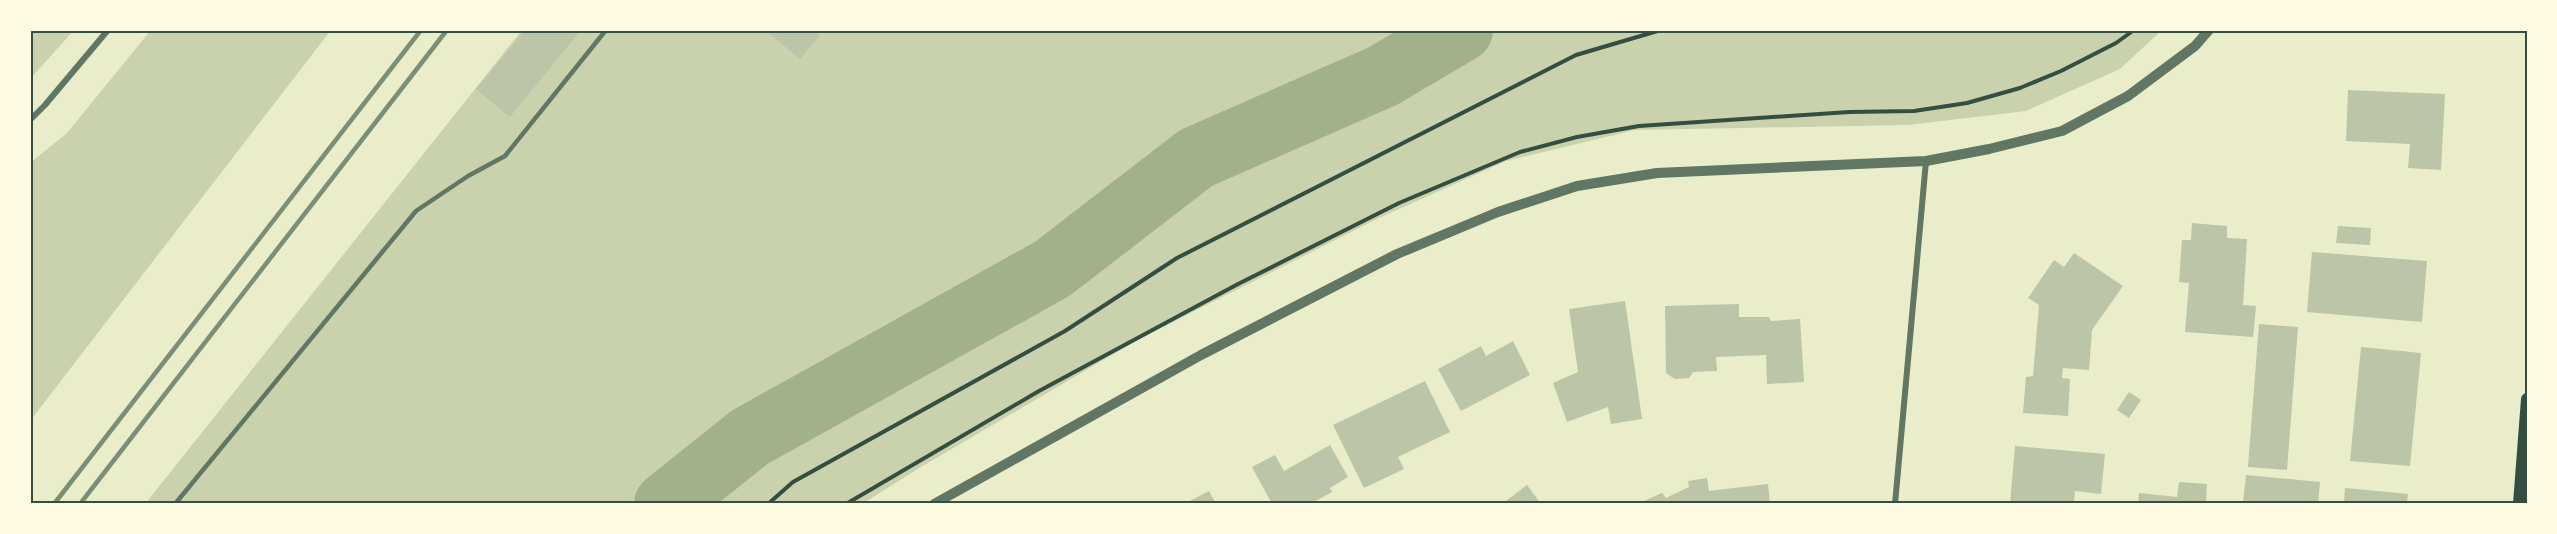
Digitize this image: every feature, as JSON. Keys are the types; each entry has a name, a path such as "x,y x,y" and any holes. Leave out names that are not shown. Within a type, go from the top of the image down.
{"main road":[{"path":"2519,504 2527,399"}],"street":[{"path":"30,120 108,30"},
{"path":"934,504 1211,350 1397,254 1498,212 1577,186 1657,173 1926,161 1989,149 2062,130 2128,96 2195,46 2209,30"},
{"path":"1895,504 1926,161"}],"lane":[{"path":"175,504 416,211 468,176 505,156 606,30"}],"path":[{"path":"30,34 33,30"},
{"path":"768,504 793,482 1065,331 1177,258 1576,55 1662,30"}],"green space":[{"path":"30,30 74,30 30,79"},
{"path":"151,30 331,30 30,421 30,163 67,133"},
{"path":"522,30 2162,30 2120,69 2026,111 1908,125 1635,130 1506,161 1379,218 1139,339 862,504 145,504"}],"building":[{"path":"525,30 581,30 510,117 476,89"},
{"path":"765,30 814,30 820,35 800,59"},
{"path":"2348,90 2445,94 2441,170 2408,168 2410,144 2346,141"},
{"path":"2192,223 2227,226 2227,238 2247,239 2243,305 2256,306 2253,337 2185,332 2189,283 2179,282 2182,240 2191,240"},
{"path":"2338,226 2371,228 2370,245 2336,243"},
{"path":"2312,252 2427,261 2422,322 2307,312"},
{"path":"2074,253 2123,286 2092,330 2089,370 2063,368 2062,378 2070,379 2068,416 2023,413 2026,377 2033,376 2039,305 2028,298 2054,260 2064,267"},
{"path":"1625,301 1642,419 1611,424 1608,407 1567,422 1553,383 1578,372 1569,309"},
{"path":"1739,304 1739,317 1769,317 1771,321 1800,319 1804,382 1767,384 1766,355 1716,357 1717,371 1693,372 1689,378 1675,379 1666,373 1665,306"},
{"path":"2259,324 2298,327 2287,470 2248,467"},
{"path":"1513,341 1530,375 1461,411 1438,369 1481,346 1486,356"},
{"path":"2361,347 2421,353 2410,466 2350,461"},
{"path":"1425,381 1450,432 1398,457 1404,469 1364,488 1333,425"},
{"path":"2129,392 2141,400 2129,418 2117,410"},
{"path":"1330,445 1348,477 1330,488 1332,492 1310,504 1272,504 1252,467 1275,455 1284,471"},
{"path":"2015,446 2105,454 2101,494 2075,491 2074,502 2081,504 2010,504"},
{"path":"2246,475 2320,482 2318,504 2243,504"},
{"path":"1707,478 1709,491 1768,484 1770,504 1637,504 1662,493 1666,498 1689,487 1688,481"},
{"path":"2179,482 2207,484 2206,504 2138,504 2139,493 2177,497"},
{"path":"1527,485 1541,504 1502,504"},
{"path":"2345,488 2408,494 2407,504 2344,504"},
{"path":"1209,491 1216,504 1184,504"}],"waterway":[{"path":"666,504 750,437 1052,269 1196,158 1383,76 1461,30"}],"railway":[{"path":"54,504 421,30"},
{"path":"80,504 447,30"}]}
